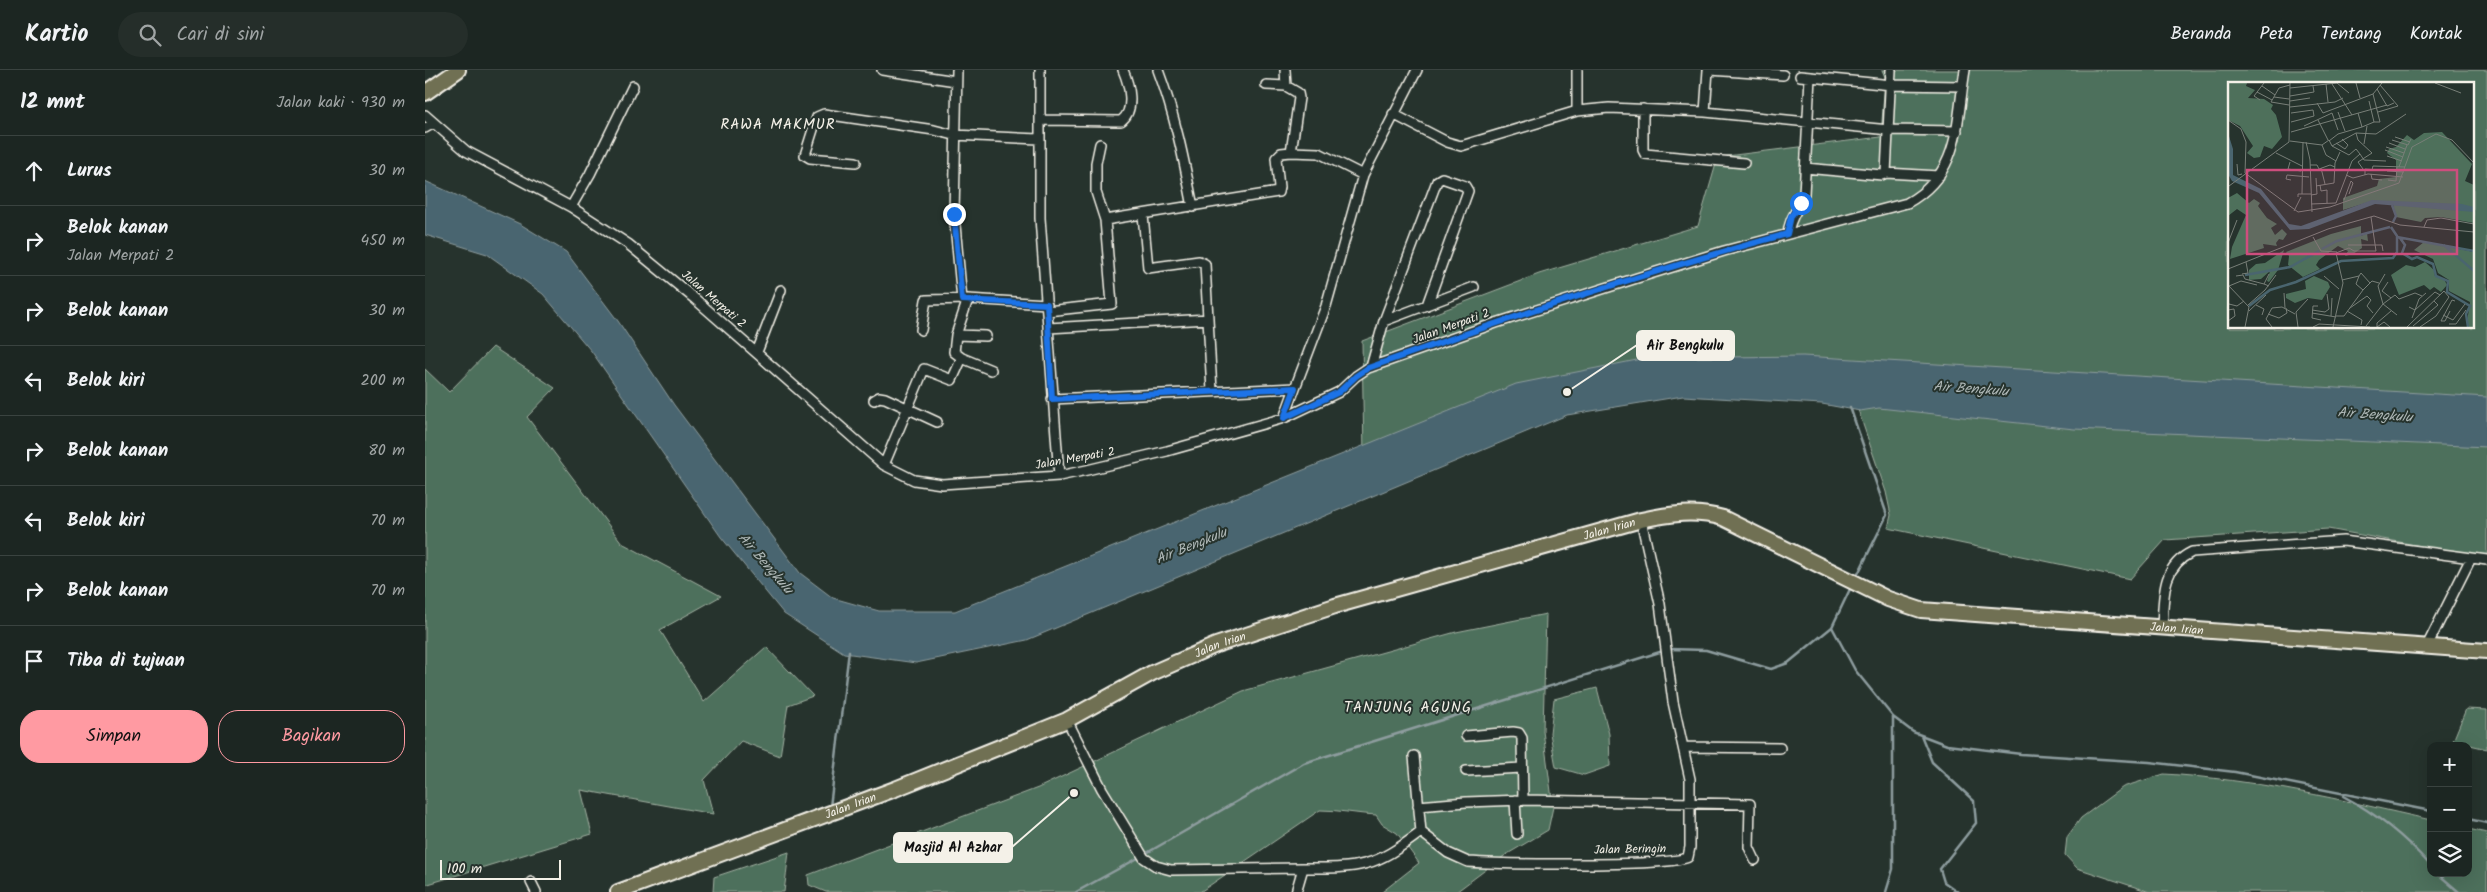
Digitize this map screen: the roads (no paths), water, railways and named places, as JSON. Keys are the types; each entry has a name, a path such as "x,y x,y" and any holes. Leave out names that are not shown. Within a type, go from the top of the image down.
{"main road":[{"path":"425,93 458,70"},
{"name":"Jalan Irian","path":"618,892 895,789 1067,720 1152,673 1189,656 1256,631 1344,603 1641,520 1687,513 1712,514 1732,522 1869,590 1921,610 2487,651"}],"street":[{"path":"881,70 956,81"},
{"path":"957,70 954,135 954,214 965,300 956,335 954,352 962,358 991,370"},
{"path":"1040,70 1040,218 1059,476"},
{"path":"1040,120 1121,121 1126,115 1130,96 1123,70"},
{"path":"1157,70 1171,103 1184,157 1193,207"},
{"path":"1285,70 1286,86"},
{"path":"1284,418 1326,306 1363,175 1417,70"},
{"path":"1577,70 1577,111"},
{"path":"1705,112 1709,70 1783,75"},
{"path":"1886,173 1891,70"},
{"name":"Jalan Merpati 2","path":"425,115 466,151 571,206 603,226 652,262 884,465 905,477 931,484 976,484 1059,476 1167,451 1284,418 1339,392 1356,376 1371,367 1496,323 1637,278 1787,234 1890,209 1907,203 1929,188 1950,158 1957,131 1965,70"},
{"path":"1800,76 1891,86 1962,86"},
{"path":"1787,234 1791,216 1801,203 1804,194 1810,77"},
{"path":"1266,85 1286,86 1299,96 1291,152"},
{"path":"571,206 590,174 633,86"},
{"path":"1393,114 1447,142 1461,146 1577,111 1609,108 1705,112 1889,130 1957,131"},
{"path":"1643,109 1643,150 1645,154 1744,163"},
{"path":"855,162 810,158 805,155 817,117 824,114 934,130 954,135 1039,139"},
{"path":"425,128 434,123"},
{"path":"921,330 926,300 965,300 1047,307 1111,304 1105,220 1096,192 1096,163 1100,144"},
{"path":"1105,220 1277,192 1279,187 1276,158 1279,154 1315,152 1363,175"},
{"path":"1805,168 1882,175 1886,173 1939,176"},
{"path":"1371,367 1384,322 1437,182 1441,178 1465,186 1468,191 1427,305"},
{"path":"1143,214 1148,268 1199,261 1205,262 1212,391"},
{"path":"1384,322 1474,287"},
{"path":"757,352 781,290"},
{"path":"1048,328 1208,318"},
{"path":"956,335 986,336"},
{"path":"884,465 908,408 912,393 924,369 952,380 962,358"},
{"path":"1052,399 1295,388"},
{"path":"875,400 882,397 937,422"},
{"name":"Jalan Beringin","path":"1421,832 1448,853 1468,862 1678,861 1689,855 1690,779 1664,650 1660,604 1641,520"},
{"path":"2162,627 2166,579 2174,565 2192,552 2343,541 2487,560"},
{"path":"2427,646 2471,558"},
{"path":"1067,720 1102,789 1144,858 1156,866 1171,870 1346,868 1373,863 1395,851 1421,832 1414,756"},
{"path":"1466,736 1513,732 1519,733 1522,738 1522,768 1517,834"},
{"path":"1683,747 1780,748"},
{"path":"1466,771 1522,768"},
{"path":"1418,806 1519,800 1750,804 1749,847 1755,860"},
{"path":"1295,892 1303,868"},
{"path":"531,882 536,892"}],"water":[{"path":"425,181 520,224 566,252 618,321 674,405 800,573 833,598 879,611 955,611 1516,384 1647,358 1803,356 2487,397 2487,447 2074,429 1879,408 1860,411 1822,404 1683,396 1567,415 1027,640 916,663 844,653 784,614 721,537 592,352 543,294 487,254 425,235"}],"waterway":[{"path":"1850,407 1887,515 1856,578"},
{"path":"1668,649 1706,650 1771,669 1788,663 1832,627 1851,587"},
{"path":"1832,627 1855,670 1893,717 1893,869 1886,892"},
{"path":"830,807 849,651"},
{"path":"1145,854 1304,763 1663,651"},
{"path":"1893,717 1913,732 1947,745 2021,754 2149,762 2235,772 2427,810"},
{"path":"1921,735 1932,762 1974,801 1976,823 1940,869 1944,882 1958,892"},
{"path":"2343,796 2367,810 2390,827 2427,862"},
{"path":"2472,820 2487,823"},
{"path":"1076,892 1140,857"},
{"path":"2442,877 2459,892"}],"place":[{"name":"Air Bengkulu","path":"1567,392"},
{"name":"Masjid Al Azhar","path":"1074,793"}],"district":[{"name":"RAWA MAKMUR","path":"778,124"},
{"name":"TANJUNG AGUNG","path":"1408,707"}]}
